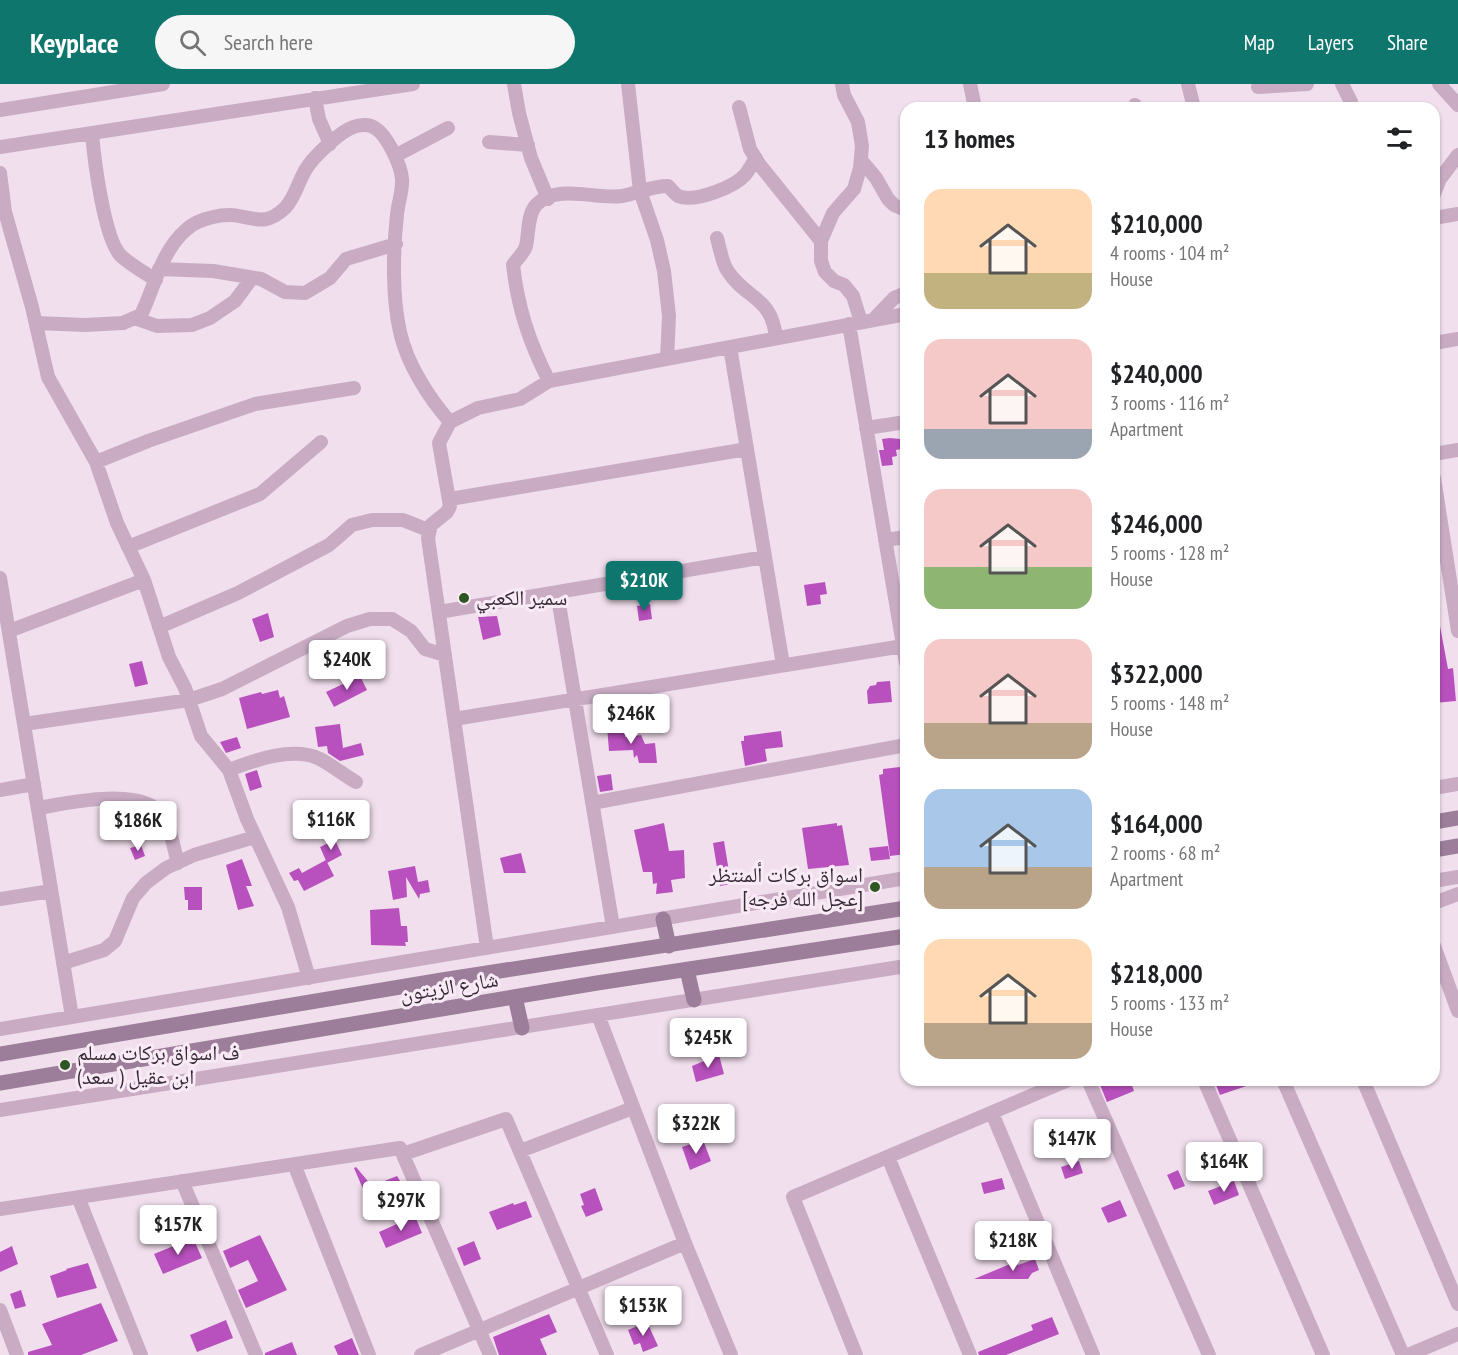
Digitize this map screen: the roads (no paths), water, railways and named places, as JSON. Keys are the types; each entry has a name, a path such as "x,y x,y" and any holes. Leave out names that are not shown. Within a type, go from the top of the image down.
{"main road":[{"path":"1440,821 1458,818"},
{"path":"1440,849 1458,846"},
{"name":"شارع الزيتون","path":"0,1054 442,980 900,909"},
{"path":"663,919 669,946"},
{"name":"شارع الزيتون","path":"0,1083 687,969 900,937"},
{"path":"687,969 693,1000"},
{"path":"515,997 522,1028"}],"street":[{"path":"0,110 124,87 163,84"},
{"path":"0,147 413,84"},
{"path":"514,84 528,145 548,199"},
{"path":"628,84 640,191 657,240 664,272 669,316 667,358"},
{"path":"842,84 844,95 858,122 862,146 861,160 854,189 833,213 821,241 821,261 825,272 834,281 844,285 853,296 861,322 866,428 900,628"},
{"path":"970,84 974,102"},
{"path":"1188,84 1192,102"},
{"path":"1258,87 1307,84"},
{"path":"1342,84 1351,102"},
{"path":"1439,84 1458,105"},
{"path":"315,98 319,119 330,144"},
{"path":"738,107 750,149 821,241"},
{"path":"36,323 85,325 123,323 141,315 163,259 188,228 212,217 237,215 253,220 263,220 278,215 290,203 307,167 330,144 348,130 360,125 374,126 383,135 395,156 402,179 397,215 395,306 400,335 430,400 450,422"},
{"path":"395,156 448,128"},
{"path":"92,133 96,173 109,230 119,255 158,275 213,271 261,279 285,292 305,293 330,278 346,259 396,244"},
{"path":"489,142 528,145"},
{"path":"1440,179 1458,155"},
{"path":"549,381 534,352 523,322 513,265 525,248 530,220 536,206 556,194 620,196 656,186 668,186 678,196 692,198 705,196 744,176 756,158"},
{"path":"861,160 876,178 888,199 894,206 900,208"},
{"path":"0,173 5,212 36,323 48,377 96,462 117,523 144,580 169,657 185,688 201,736 230,770 255,837 288,907 309,978"},
{"path":"1440,217 1458,214"},
{"path":"717,238 726,269 738,285 759,299 768,309 775,324 776,338"},
{"path":"134,318 157,326 192,325 210,318 235,301 252,278"},
{"path":"861,322 900,296"},
{"path":"487,948 428,530 447,512 450,506 439,443 450,422 478,408 520,399 549,381 900,315"},
{"path":"1440,342 1458,339"},
{"path":"730,346 783,665"},
{"path":"96,462 148,441 255,404 354,388"},
{"path":"866,428 900,423"},
{"path":"128,547 260,494 321,442"},
{"path":"450,499 747,449"},
{"path":"1440,453 1458,450"},
{"path":"1440,516 1458,632"},
{"path":"159,627 238,593 329,545 352,525 372,520 403,520 428,530"},
{"path":"885,540 900,538"},
{"path":"439,612 765,557"},
{"path":"0,578 72,1017"},
{"path":"9,631 144,580"},
{"path":"557,592 613,927"},
{"path":"24,724 189,700 222,689 347,626 370,619 392,619 411,631 425,649 445,655"},
{"path":"454,719 900,646"},
{"path":"592,803 900,746"},
{"path":"230,770 257,759 290,754 318,758 356,782"},
{"path":"0,790 34,784"},
{"path":"1440,787 1458,784"},
{"path":"38,808 89,799 119,798 152,806 165,818 178,863"},
{"path":"63,963 104,950 115,941 133,898 146,883 165,868 194,855 255,837"},
{"path":"1440,880 1458,877"},
{"path":"0,1029 900,879"},
{"path":"0,899 51,891"},
{"path":"1440,901 1458,894"},
{"path":"1440,962 1458,1011"},
{"path":"0,1110 900,967"},
{"path":"598,1016 685,1243 732,1355"},
{"path":"856,1355 793,1197 1054,1086"},
{"path":"1091,1086 1209,1355"},
{"path":"1207,1086 1323,1355"},
{"path":"1286,1086 1403,1355"},
{"path":"1366,1086 1458,1304"},
{"path":"520,1151 633,1108"},
{"path":"992,1113 1094,1355"},
{"path":"403,1154 506,1119 607,1355"},
{"path":"0,1209 400,1148 490,1355"},
{"path":"888,1157 970,1355"},
{"path":"294,1164 369,1355"},
{"path":"182,1181 256,1355"},
{"path":"78,1197 141,1355"},
{"path":"421,1355 685,1243"},
{"path":"0,1310 17,1355"},
{"path":"1408,1355 1458,1334"}],"place":[{"name":"سمير الكعبي","path":"464,598"},
{"name":"اسواق بركات ألمنتظر [عجل الله فرجه]","path":"875,887"},
{"name":"ف اسواق بركات مسلم ابن عقيل ( سعد)","path":"65,1065"}]}
